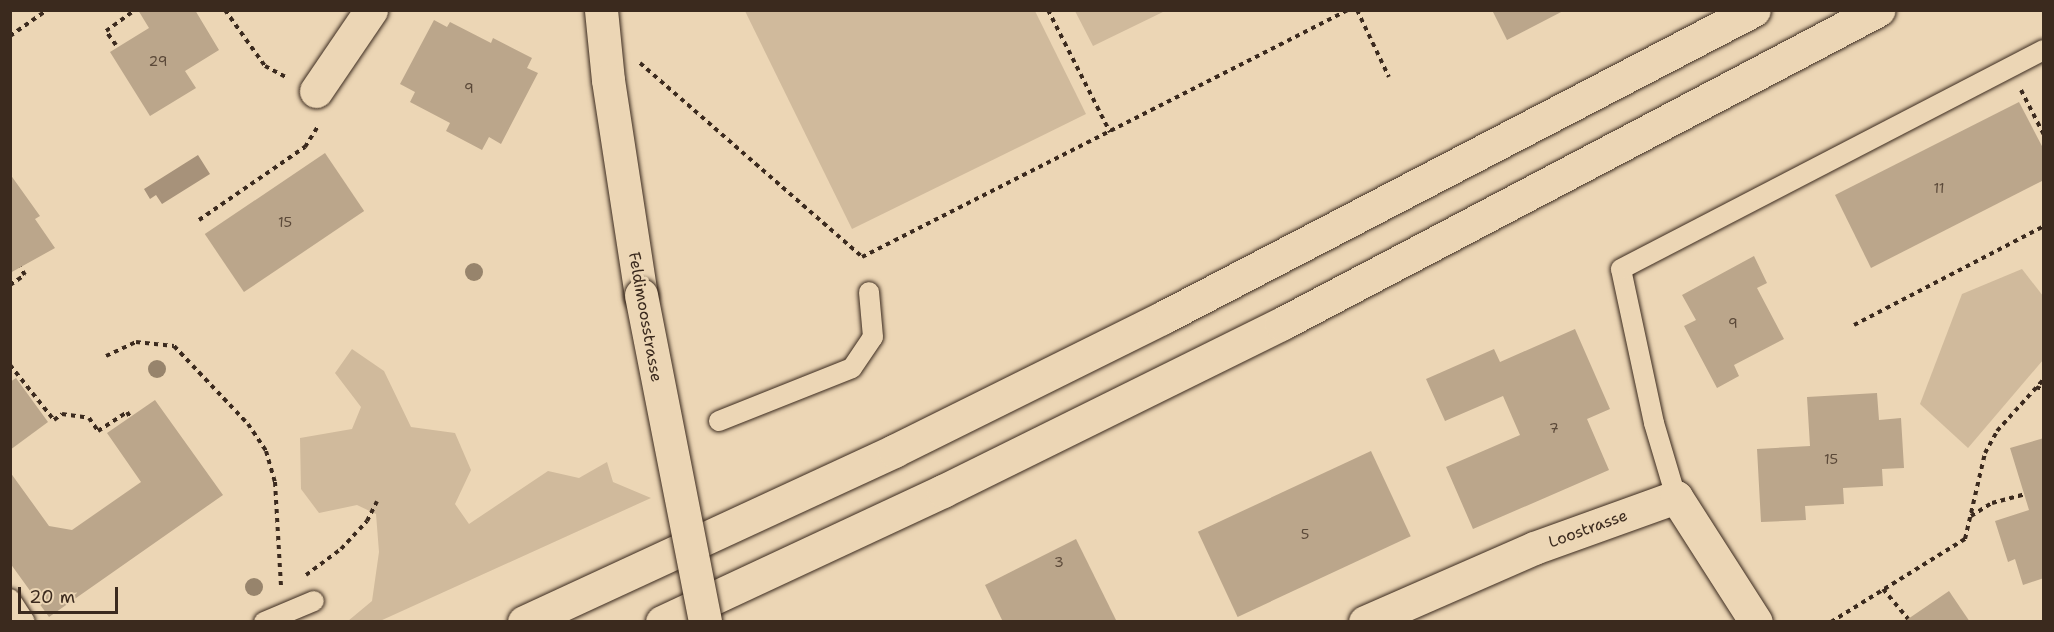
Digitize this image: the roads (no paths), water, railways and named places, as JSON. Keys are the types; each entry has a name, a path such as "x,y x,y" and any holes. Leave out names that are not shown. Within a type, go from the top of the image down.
{"main road":[{"path":"316,91 371,10"},
{"name":"Feldimoosstrasse","path":"601,10 608,80 641,295 705,621"},
{"path":"524,621 884,456 1162,318 1754,10"},
{"path":"662,621 943,491 1281,324 1878,10"},
{"path":"1676,497 1756,621"},
{"name":"Loostrasse","path":"1365,621 1534,548 1676,497"}],"lane":[{"path":"1676,497 1654,423 1621,269 2043,51"},
{"path":"720,421 852,368 873,337 869,292"},
{"path":"10,599 25,621"},
{"path":"273,618 314,601"}]}
